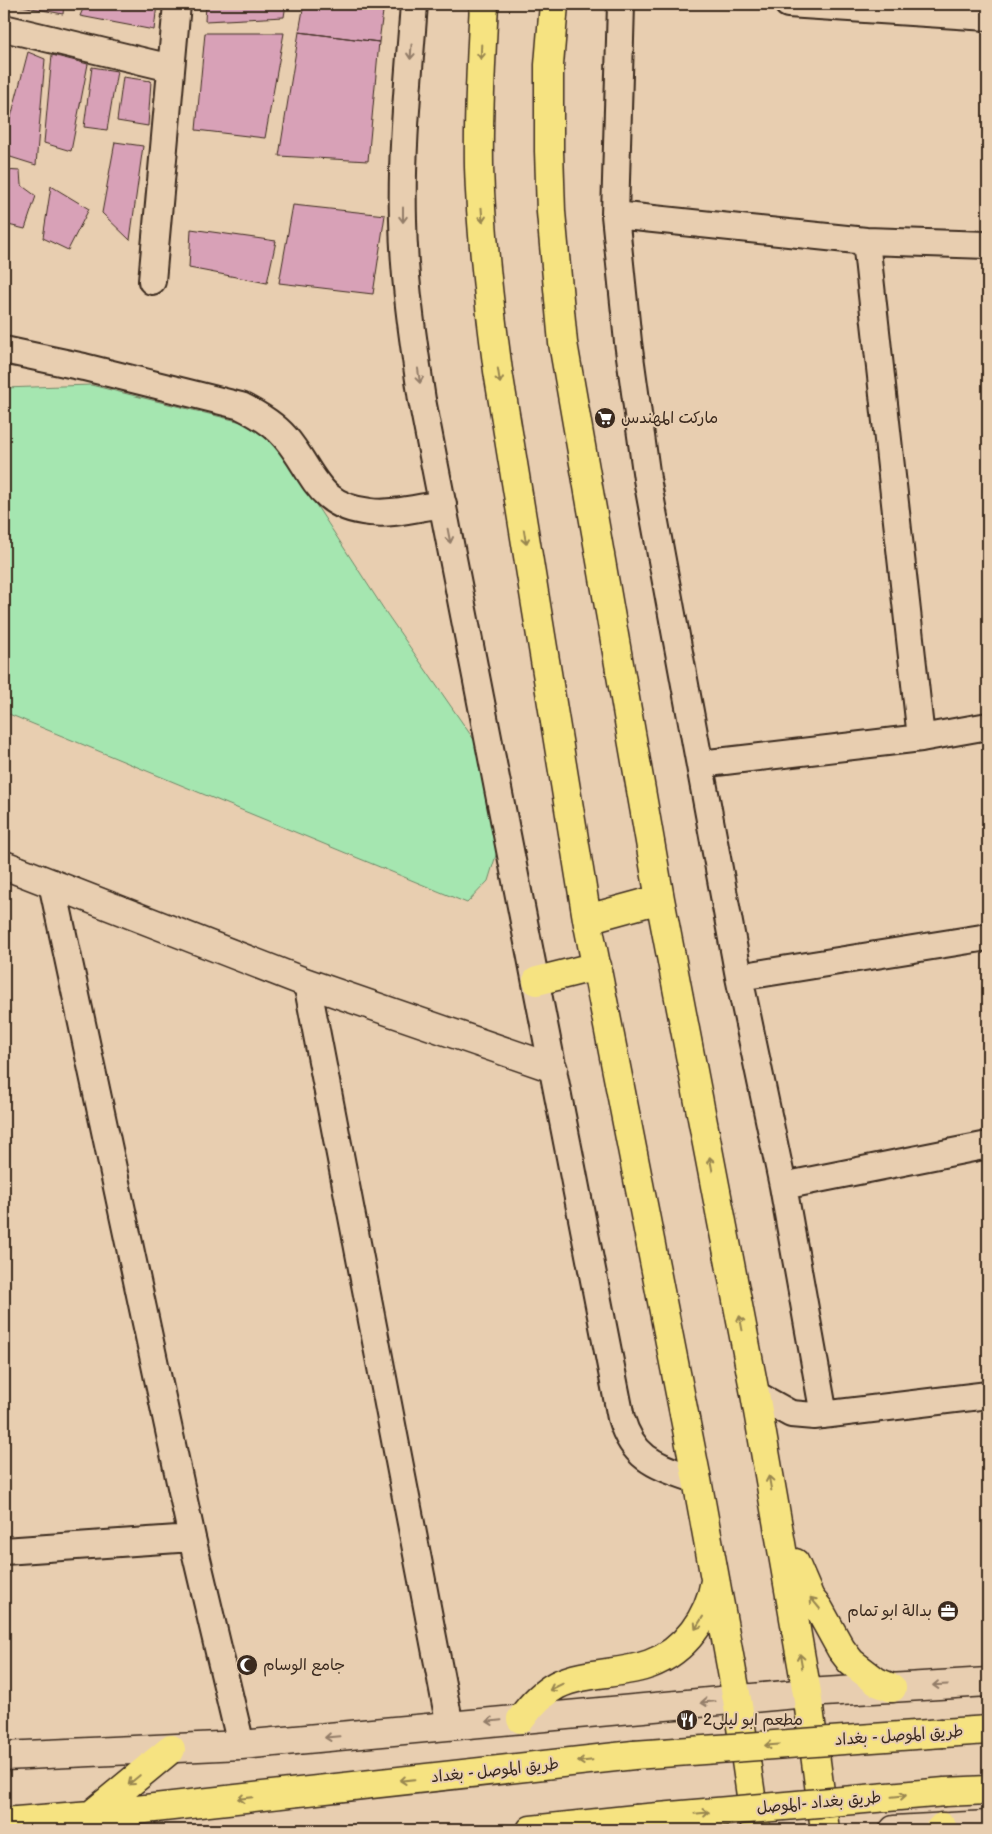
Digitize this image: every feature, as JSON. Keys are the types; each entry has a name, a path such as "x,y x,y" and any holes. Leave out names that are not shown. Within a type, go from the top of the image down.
{"main road":[{"path":"484,4 481,52 479,168 487,284 498,371 587,919 598,966 715,1577 737,1700 756,1830"},
{"path":"554,4 549,65 549,151 551,212 562,334 660,899 755,1394 807,1693 825,1830"},
{"path":"4,865 307,983 553,1068"},
{"path":"587,919 660,899"},
{"path":"537,981 598,966"},
{"path":"777,1523 810,1598 820,1609 840,1649 863,1673 876,1682 892,1688"},
{"path":"521,1719 543,1694 558,1685 649,1664 666,1656 682,1644 695,1630 705,1614 712,1596 715,1577"},
{"path":"4,1756 241,1745 807,1693 988,1682"},
{"name":"طريق الموصل - بغداد","path":"4,1822 92,1815 634,1755 988,1730"},
{"path":"92,1815 171,1749"},
{"name":"طريق بغداد -الموصل","path":"531,1830 636,1819 945,1792 988,1790"},
{"path":"894,1830 988,1825"}],"street":[{"path":"152,281 177,4"},
{"path":"414,4 404,146 402,219 407,293 422,400 621,1418 626,1434 635,1448 647,1459 661,1467 697,1480"},
{"path":"621,4 615,216 628,342 647,479 739,978 783,1186 824,1415"},
{"path":"788,4 948,9 988,17"},
{"path":"4,28 171,68"},
{"path":"615,216 866,241 988,245"},
{"path":"866,241 921,738"},
{"path":"4,350 84,367 241,406 257,414 284,435 320,489 344,506 357,511 387,512 443,504"},
{"path":"700,764 921,738 988,726"},
{"path":"52,883 192,1538 241,1745"},
{"path":"739,978 988,937"},
{"path":"307,983 450,1726"},
{"path":"783,1186 988,1145"},
{"path":"755,1394 791,1414 802,1416 824,1415 988,1394"},
{"path":"4,1551 192,1538"}],"green space":[{"path":"91,385 266,428 387,614 477,744 501,839 488,881 467,903 4,712 4,388"}],"building":[{"path":"11,4 64,4 63,14"},
{"path":"85,4 157,4 154,30 80,16"},
{"path":"206,4 286,4 284,17 205,21"},
{"path":"304,4 384,4 379,42 299,32"},
{"path":"299,32 379,42 368,161 279,156"},
{"path":"205,33 284,33 265,138 196,130"},
{"path":"28,52 45,59 36,165 4,155 4,129 11,117"},
{"path":"52,55 88,64 71,151 44,143"},
{"path":"92,67 117,71 107,130 84,127"},
{"path":"123,77 151,81 148,126 117,121"},
{"path":"115,142 143,146 130,240 102,213"},
{"path":"4,170 20,171 21,185 36,196 25,229 4,224"},
{"path":"51,186 89,209 68,250 43,238"},
{"path":"293,205 385,215 373,294 279,283"},
{"path":"191,229 276,241 267,283 189,268"}],"place":[{"name":"ماركت المهندس","path":"605,418"},
{"name":"بدالة ابو تمام","path":"948,1611"},
{"name":"جامع الوسام","path":"247,1665"},
{"name":"مطعم ابو ليلى2","path":"687,1720"}]}
